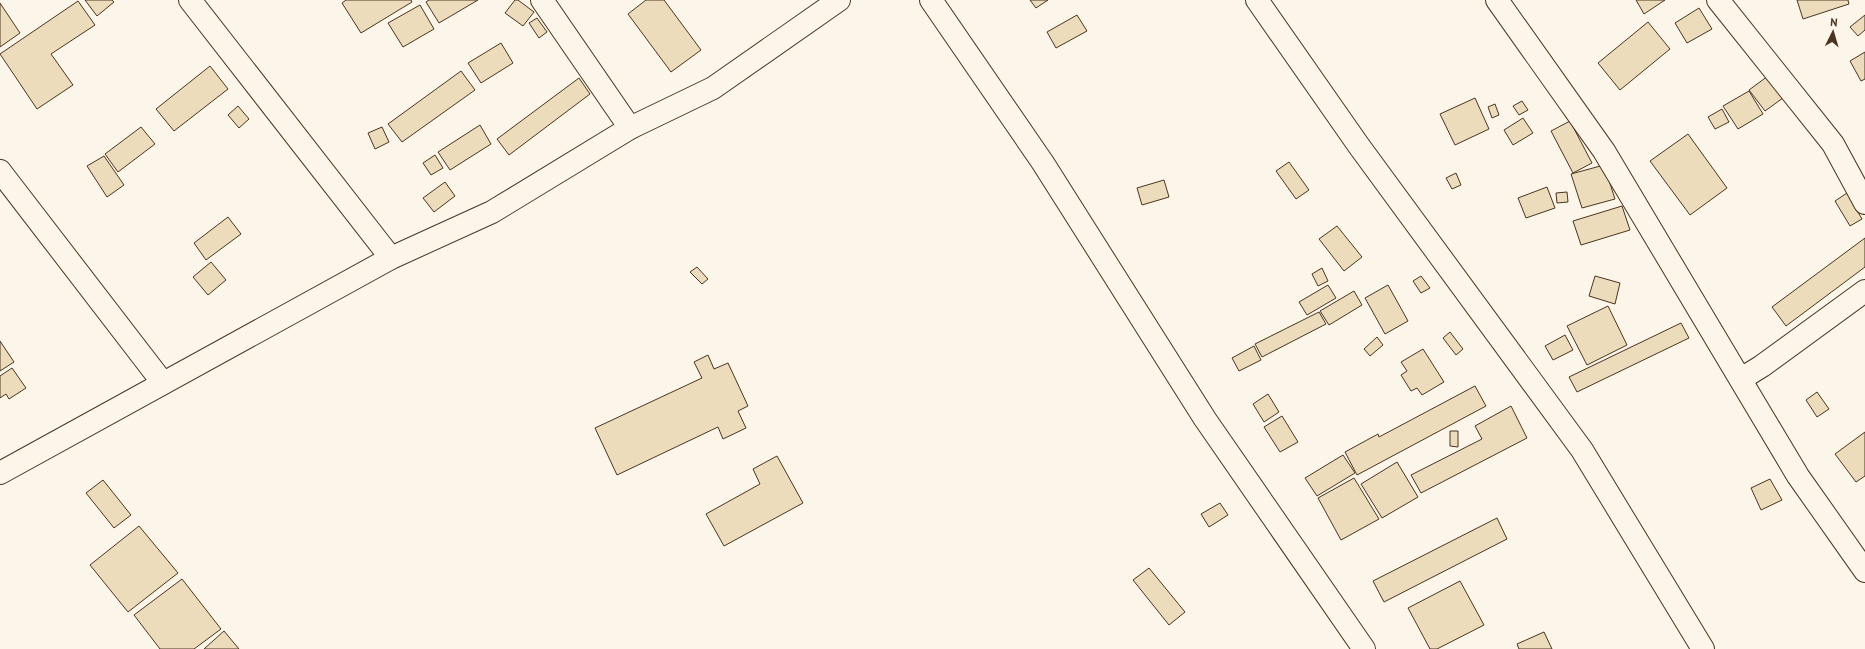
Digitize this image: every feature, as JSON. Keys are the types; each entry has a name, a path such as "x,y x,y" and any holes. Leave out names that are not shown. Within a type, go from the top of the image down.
{"street":[{"path":"190,0 391,258"},
{"path":"542,0 630,128"},
{"path":"0,473 391,258 492,212 630,128 713,88 839,0"},
{"path":"931,0 1043,163 1205,419 1364,649"},
{"path":"1257,0 1359,146 1582,450 1703,649"},
{"path":"1497,0 1604,151 1798,476 1865,571"},
{"path":"1718,0 1833,144 1865,203"},
{"path":"0,171 163,383"},
{"path":"1741,379 1762,366 1865,291"}],"building":[{"path":"85,0 112,0 114,2 97,16"},
{"path":"346,0 411,0 412,2 361,33 342,3"},
{"path":"429,0 478,0 439,23 426,2"},
{"path":"515,0 518,0 534,12 523,26 505,13"},
{"path":"646,0 664,0 701,50 671,72 628,14"},
{"path":"1030,0 1048,0 1036,8"},
{"path":"1636,0 1665,0 1644,14"},
{"path":"1797,0 1848,0 1849,4 1803,19"},
{"path":"78,1 95,25 51,54 73,85 37,109 0,54"},
{"path":"0,3 20,33 0,47"},
{"path":"420,5 434,29 403,47 388,23"},
{"path":"1699,8 1712,29 1687,43 1675,23"},
{"path":"1077,15 1087,31 1056,48 1047,32"},
{"path":"1865,15 1865,30 1858,36 1850,27"},
{"path":"537,18 547,32 539,38 529,23"},
{"path":"1648,22 1670,49 1620,90 1598,63"},
{"path":"501,43 513,63 481,83 468,63"},
{"path":"1865,52 1865,79 1861,81 1850,61"},
{"path":"210,66 228,89 174,131 156,109"},
{"path":"461,71 475,90 402,142 388,124"},
{"path":"1768,76 1783,98 1765,111 1749,90"},
{"path":"579,78 590,94 509,155 497,139"},
{"path":"1749,91 1763,114 1738,129 1723,106"},
{"path":"1475,98 1489,129 1455,145 1440,114"},
{"path":"1522,101 1528,110 1519,115 1513,106"},
{"path":"1495,104 1499,115 1492,118 1488,107"},
{"path":"238,106 249,119 239,128 228,115"},
{"path":"1722,109 1729,122 1715,129 1708,117"},
{"path":"1523,118 1533,133 1513,145 1504,130"},
{"path":"1570,121 1592,163 1573,173 1551,131"},
{"path":"480,125 491,144 450,170 438,152"},
{"path":"141,127 155,144 118,172 105,154"},
{"path":"382,127 389,142 375,149 368,133"},
{"path":"1688,134 1727,188 1690,215 1650,161"},
{"path":"435,155 443,168 431,175 423,163"},
{"path":"104,156 124,185 107,197 87,166"},
{"path":"1289,162 1309,190 1296,199 1276,171"},
{"path":"1604,165 1615,199 1582,208 1571,174"},
{"path":"1456,173 1461,185 1452,189 1446,178"},
{"path":"1164,180 1169,197 1142,205 1137,188"},
{"path":"445,182 455,196 434,212 423,198"},
{"path":"1547,187 1555,208 1526,218 1518,198"},
{"path":"1567,192 1568,202 1557,203 1556,193"},
{"path":"1847,193 1862,219 1850,226 1835,201"},
{"path":"1622,206 1630,230 1581,245 1573,221"},
{"path":"228,217 241,234 206,260 194,243"},
{"path":"1337,226 1362,257 1344,271 1319,239"},
{"path":"1865,238 1865,267 1786,326 1772,307"},
{"path":"211,262 226,280 208,295 193,277"},
{"path":"697,267 708,279 702,284 690,272"},
{"path":"1322,268 1328,281 1318,286 1312,274"},
{"path":"1421,276 1430,288 1421,293 1413,281"},
{"path":"1595,276 1620,283 1615,304 1589,296"},
{"path":"1328,285 1336,298 1307,315 1299,302"},
{"path":"1388,285 1408,321 1385,334 1365,298"},
{"path":"1354,291 1362,305 1329,325 1320,311"},
{"path":"1608,306 1627,345 1587,365 1567,326"},
{"path":"1319,312 1326,324 1262,357 1255,344"},
{"path":"1681,323 1689,338 1577,392 1569,377"},
{"path":"1450,332 1463,349 1456,355 1443,338"},
{"path":"1565,335 1573,350 1553,360 1545,346"},
{"path":"1377,337 1383,345 1370,356 1364,349"},
{"path":"0,341 14,362 0,371"},
{"path":"1254,346 1261,360 1239,371 1232,358"},
{"path":"1423,349 1444,382 1422,395 1417,388 1411,391 1401,375 1407,371 1401,362"},
{"path":"708,355 714,369 728,363 748,406 738,411 746,428 723,439 718,427 617,475 595,428 702,378 694,362"},
{"path":"12,368 26,388 9,399 6,394 0,398 0,376"},
{"path":"1475,386 1486,406 1357,475 1345,452 1378,434 1379,437"},
{"path":"1817,392 1829,409 1817,417 1806,400"},
{"path":"1268,394 1279,412 1264,422 1253,404"},
{"path":"1511,406 1527,438 1421,493 1411,475 1482,439 1475,426"},
{"path":"1282,416 1298,442 1280,452 1264,427"},
{"path":"1450,431 1458,431 1458,447 1450,446"},
{"path":"1865,432 1865,476 1856,482 1835,454"},
{"path":"1343,455 1355,473 1317,496 1305,478"},
{"path":"777,456 803,503 724,546 706,514 760,484 753,469"},
{"path":"1397,462 1418,497 1382,518 1361,484"},
{"path":"1354,478 1379,519 1341,540 1318,498"},
{"path":"1770,479 1782,500 1761,510 1751,488"},
{"path":"103,480 131,515 114,528 86,493"},
{"path":"1220,503 1228,515 1209,527 1201,514"},
{"path":"1497,518 1507,539 1384,602 1373,581"},
{"path":"139,526 178,573 128,612 90,565"},
{"path":"1149,568 1185,612 1169,625 1133,580"},
{"path":"182,579 221,629 194,649 160,649 134,615"},
{"path":"1460,581 1484,625 1437,649 1430,649 1408,608"},
{"path":"224,631 239,649 204,649"},
{"path":"1544,632 1552,649 1519,649 1517,644"}]}
